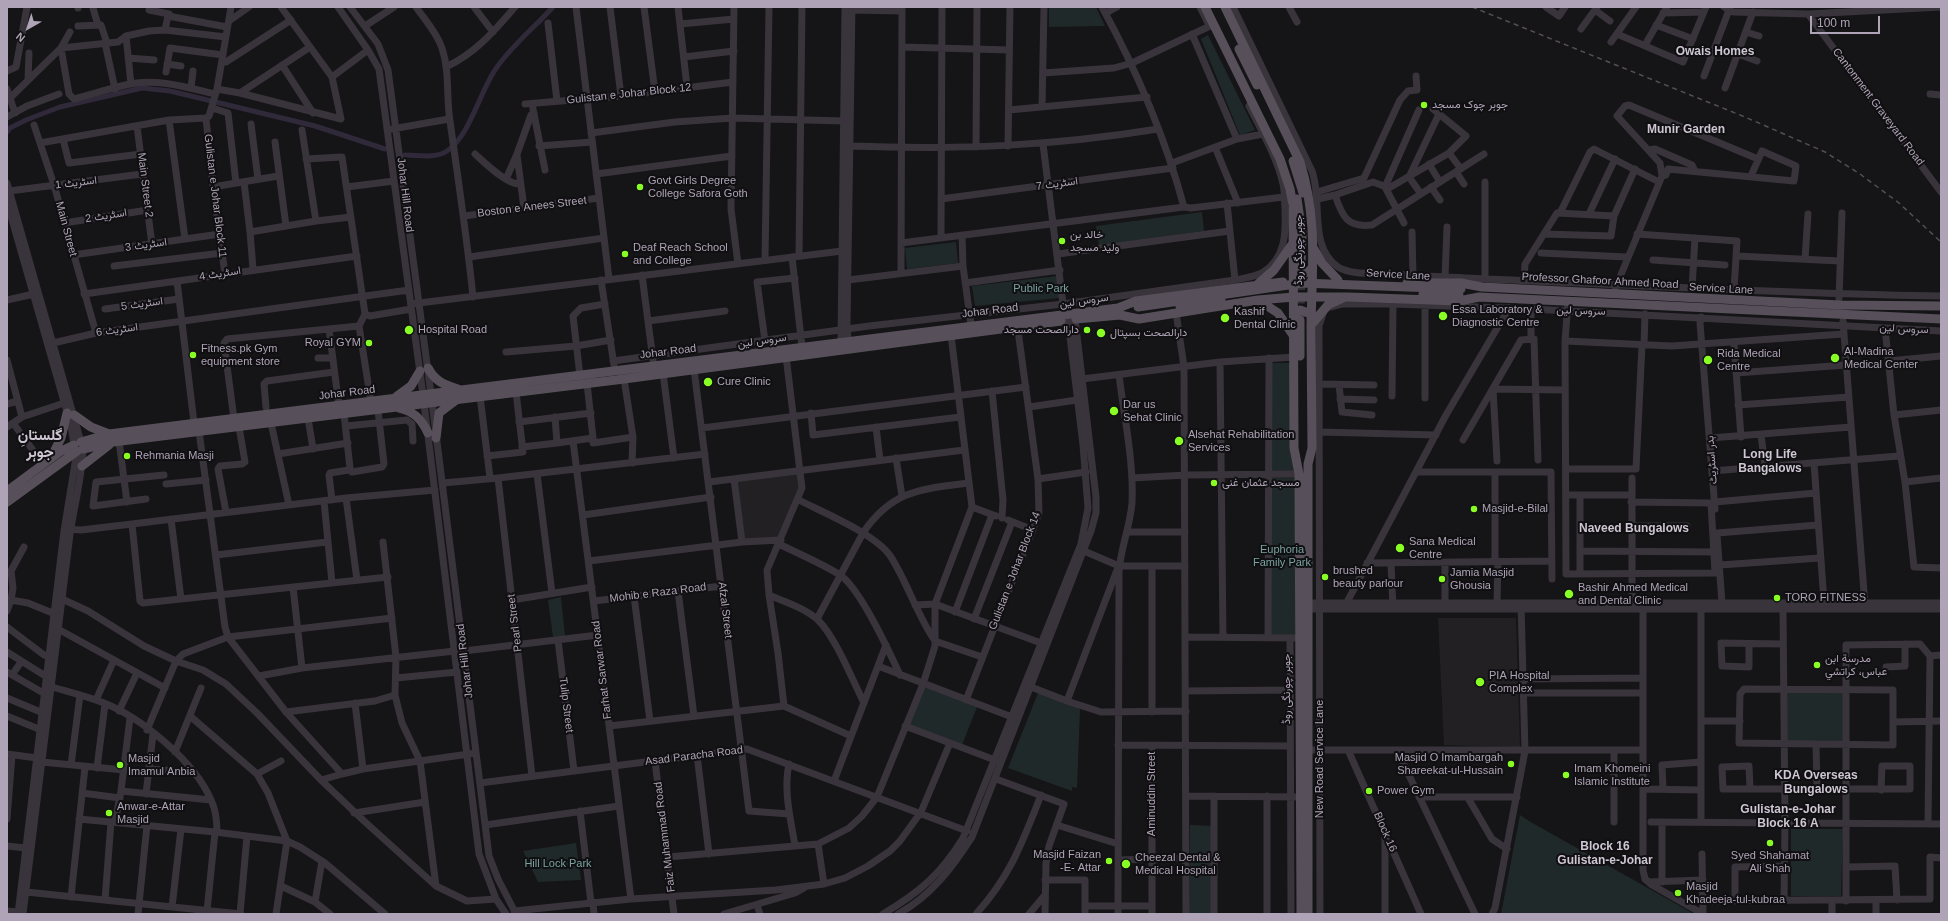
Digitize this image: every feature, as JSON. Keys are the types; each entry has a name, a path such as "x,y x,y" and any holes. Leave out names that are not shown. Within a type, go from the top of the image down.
{"main road":[{"name":"جوہر چورنگی روڈ","path":"1205,7 1270,137 1286,175 1293,205 1289,246 1304,266 1312,280 1298,464"},
{"name":"جوہر چورنگی روڈ","path":"1211,7 1289,167 1300,212 1304,266"},
{"name":"جوہر چورنگی روڈ","path":"1218,7 1295,165 1306,210 1304,266"},
{"name":"جوہر چورنگی روڈ","path":"1225,7 1300,162 1313,217 1316,245 1294,281 1294,297 1308,319 1312,448 1308,464 1309,606 1304,727 1295,796 1301,914"},
{"path":"1316,245 1322,263 1335,278"},
{"path":"1258,284 1264,275 1274,270 1289,246"},
{"name":"Professor Ghafoor Ahmed Road","path":"1258,284 1335,278 1615,289 1705,303 1941,306"},
{"path":"1460,292 1483,283"},
{"name":"Johar Road","path":"237,423 272,423 308,418 371,402 394,403 428,399 580,376 592,380 615,372 654,366 971,325 1071,319 1119,312 1136,301 1258,284"},
{"path":"1119,312 1301,289 1460,292 1479,297 1567,306 1705,303 1843,314 1941,318"},
{"name":"Johar Road","path":"462,394 480,396 592,380 624,379 951,335 1017,323 1119,312 1139,319 1258,300 1311,296 1348,296 1459,301 1479,297"},
{"path":"1308,319 1328,305 1348,296"},
{"path":"1258,300 1278,313 1294,336"},
{"name":"جوہر چورنگی روڈ","path":"1304,715 1295,638 1299,474 1294,448 1294,336 1308,319"},
{"path":"428,433 422,421 414,414 394,403 424,370 439,382 462,394 440,413 436,438"},
{"name":"Johar Road","path":"7,491 61,451 80,448 114,439 196,427 341,410 378,410 394,403"},
{"path":"46,462 61,438 70,414 114,439 82,466"},
{"name":"Johar Road","path":"7,502 80,448"},
{"name":"جوہر چورنگی روڈ","path":"1304,727 1308,750 1308,914"}],"street":[{"path":"7,71 16,67 27,7"},
{"path":"40,143 169,120 206,118 209,116 214,99 231,7"},
{"path":"149,10 228,24 249,7"},
{"path":"240,93 341,119 332,77 281,7"},
{"path":"338,7 368,50 379,69 411,307 424,370 428,399"},
{"name":"Johar Hill Road","path":"350,7 366,26 378,44 388,70 419,303 424,370"},
{"path":"366,26 394,7"},
{"path":"416,7 437,36 446,67 449,119 464,216 473,296"},
{"path":"474,7 493,32"},
{"path":"446,67 471,53 493,32 515,7"},
{"path":"576,7 609,279"},
{"path":"610,7 621,96"},
{"path":"644,7 655,92"},
{"path":"678,7 687,88"},
{"path":"734,7 731,209 738,264"},
{"path":"765,260 769,7"},
{"path":"802,7 796,256 794,278 802,335 802,347"},
{"path":"844,330 848,280 851,146 845,7"},
{"path":"941,238 940,148 942,7"},
{"path":"976,148 977,7"},
{"path":"1008,146 1010,7"},
{"path":"1042,107 1044,7"},
{"path":"1117,7 1104,10 1132,62 1147,97 1172,165 1184,207"},
{"path":"1200,7 1263,134 1279,171 1283,184 1286,230 1289,246"},
{"path":"1233,7 1312,171 1317,195 1316,245 1338,267 1335,278"},
{"path":"1289,7 1297,22"},
{"path":"1546,7 1554,9 1559,16 1566,7"},
{"path":"1611,42 1636,7"},
{"path":"1645,45 1667,7"},
{"path":"1704,76 1726,9 1733,12 1808,14 1941,7"},
{"path":"93,8 98,25"},
{"path":"845,342 842,251 844,121 848,96 852,9 902,9 900,148 901,273"},
{"path":"1581,29 1596,9 1610,21"},
{"path":"1617,34 1684,62 1705,9 1663,14"},
{"path":"1725,88 1753,12"},
{"path":"165,30 169,13"},
{"name":"Cantonment Graveyard Road","path":"1808,14 1941,192"},
{"path":"680,24 734,18"},
{"path":"166,72 169,49 171,48 222,58 226,62 291,20"},
{"path":"548,23 557,101"},
{"path":"78,26 98,25 103,27 114,89"},
{"path":"1656,25 1694,40"},
{"path":"1043,73 1114,68 1132,62 1210,26"},
{"path":"62,48 120,41 126,36 149,31 165,30 226,37"},
{"path":"10,98 62,48 70,32"},
{"path":"1746,32 1759,36"},
{"path":"1192,34 1237,139"},
{"path":"126,36 131,84"},
{"path":"902,46 1009,50"},
{"path":"214,99 240,93 310,47"},
{"path":"62,48 68,94 74,99 131,84 152,83 191,88 214,99 228,113 236,183"},
{"path":"332,77 368,50"},
{"path":"684,57 734,51"},
{"path":"28,80 29,53"},
{"path":"1738,54 1757,61"},
{"path":"128,58 154,60"},
{"path":"167,64 181,66"},
{"path":"282,65 313,113"},
{"path":"191,88 193,70"},
{"path":"1317,195 1364,178 1400,100 1408,91 1417,90 1416,76"},
{"name":"Gulistan e Johar Block 12","path":"534,113 528,104 621,96 733,82"},
{"path":"7,89 15,113"},
{"path":"7,117 46,98 59,94"},
{"path":"1930,94 1941,95"},
{"path":"1009,110 1147,97"},
{"path":"1661,179 1660,163 1616,116 1625,106 1629,105 1758,159"},
{"path":"1404,223 1385,187 1419,110"},
{"path":"1317,195 1335,196 1373,182 1389,188 1408,177 1429,164 1449,153 1466,136 1436,112 1408,177"},
{"path":"534,113 539,146 545,170"},
{"path":"506,179 531,115 534,113"},
{"name":"Gulistan e Johar Block 11","path":"206,118 212,187 225,274"},
{"path":"591,133 675,122 733,118 844,121"},
{"path":"388,130 449,119"},
{"path":"169,120 185,239"},
{"path":"250,124 258,179"},
{"name":"Main Street","path":"34,126 54,185 96,333"},
{"name":"Main Street 2","path":"137,126 152,245"},
{"path":"851,146 900,148 976,148 1043,144 1102,138 1158,129"},
{"path":"302,130 316,221"},
{"name":"اسٹریٹ 7","path":"940,199 1047,185 1172,165 1237,139 1263,134"},
{"path":"63,139 69,163 141,154"},
{"path":"274,142 286,226"},
{"path":"539,146 592,142"},
{"path":"1043,144 1047,185 1058,254 1063,304"},
{"path":"1215,148 1238,202"},
{"path":"1560,213 1590,152 1594,149 1635,169 1661,179"},
{"path":"1649,150 1655,149 1692,165 1695,171"},
{"path":"1615,289 1627,257 1661,179 1666,174 1668,169 1795,180 1795,166 1762,151 1751,176"},
{"path":"1449,153 1464,184"},
{"path":"475,154 506,179 516,184 520,184"},
{"path":"517,154 524,208"},
{"path":"1335,196 1342,216 1349,221 1372,225 1484,154"},
{"path":"306,159 342,156 365,314 359,326 371,402"},
{"path":"596,174 732,156"},
{"path":"1589,214 1615,158"},
{"path":"1429,164 1440,182"},
{"path":"1544,234 1608,236 1612,234 1614,216 1635,169"},
{"name":"اسٹریٹ 1","path":"10,191 142,174"},
{"path":"212,187 278,176"},
{"path":"1408,177 1421,194"},
{"path":"347,187 394,181"},
{"path":"244,182 253,269"},
{"path":"1483,283 1485,182"},
{"path":"7,183 10,191 12,223 53,343 70,414 80,448 82,466 78,477 68,529 58,629 47,677 26,892 20,913"},
{"path":"1431,187 1440,200"},
{"path":"901,243 1184,207 1191,208 1227,202 1284,197"},
{"name":"Boston e Anees Street","path":"464,216 600,198"},
{"path":"7,202 64,403 70,414"},
{"path":"1227,202 1235,280"},
{"name":"اسٹریٹ 2","path":"64,223 148,210"},
{"path":"1840,305 1839,295 1842,213"},
{"path":"1524,280 1525,264 1555,214 1614,216"},
{"path":"1805,259 1808,214"},
{"path":"250,232 351,217"},
{"path":"1445,277 1447,227"},
{"path":"1058,254 1230,231"},
{"path":"1412,232 1413,276"},
{"name":"اسٹریٹ 3","path":"73,255 152,245 220,234"},
{"path":"1637,234 1735,240 1737,243 1737,256 1734,290"},
{"path":"962,235 963,266 971,325"},
{"path":"469,257 604,238"},
{"path":"1692,288 1695,238"},
{"path":"365,314 370,316 411,307 419,303 842,251"},
{"path":"114,266 222,253"},
{"path":"1541,253 1627,257"},
{"name":"اسٹریٹ 4","path":"84,294 253,269 356,256"},
{"path":"1737,256 1840,261"},
{"path":"1653,260 1725,264"},
{"path":"848,280 963,266"},
{"name":"Service Lane","path":"1338,267 1354,272 1445,277 1483,283 1524,280 1615,289 1692,288 1839,295 1941,296"},
{"path":"965,283 1060,270"},
{"path":"642,275 654,366"},
{"name":"سروس لین","path":"614,361 802,335 1063,304 1264,275"},
{"path":"765,341 757,282 794,278"},
{"path":"601,280 615,372"},
{"path":"177,281 180,322 196,427 206,480 225,627 228,637 286,712 342,774"},
{"name":"اسٹریٹ 6","path":"53,343 96,333 409,290"},
{"path":"7,300 34,294"},
{"name":"اسٹریٹ 5","path":"105,309 179,299"},
{"path":"580,376 573,316 575,311 590,305 605,304"},
{"name":"سروس لین","path":"1308,319 1324,312 1331,306 1342,304 1392,304 1531,309 1567,306 1645,314 1843,324 1941,331"},
{"path":"1392,304 1392,396"},
{"path":"1425,305 1425,398"},
{"path":"1566,495 1711,503 1715,573 1566,574 1566,495 1567,469 1565,341 1567,306"},
{"path":"1346,604 1436,434 1509,308"},
{"path":"1531,309 1531,339"},
{"path":"648,321 725,311"},
{"path":"1640,462 1645,314"},
{"path":"1843,314 1843,334 1865,606"},
{"name":"بدر اسٹریٹ","path":"1701,317 1722,603"},
{"path":"898,914 912,911 959,858 972,837 996,779 1012,717 1041,643 1048,634 1084,551 1096,513 1096,497 1082,379 1071,319"},
{"path":"883,914 907,899 933,879 951,858 967,831 995,760 1007,741 1031,687 1048,634 1081,544 1088,508 1086,472 1071,319"},
{"path":"1177,319 1184,367 1186,475 1186,914"},
{"path":"1308,319 1320,384 1319,607"},
{"name":"Gulistan e Johar Block 14","path":"966,700 1039,513 1038,479 1017,323"},
{"path":"226,512 218,469 220,466 242,464 245,462 237,423 225,340 359,326"},
{"path":"1885,328 1894,415 1899,456 1905,482 1914,567 1941,568"},
{"path":"329,329 334,372 341,410 346,426 349,470"},
{"path":"1565,341 1644,345 1703,345 1843,334"},
{"path":"668,857 818,844 849,828 862,816 877,797 923,684 935,646 935,604 972,507 951,335"},
{"path":"506,352 576,346 611,340"},
{"path":"1463,440 1521,340 1535,340 1538,460"},
{"path":"1734,343 1741,437"},
{"path":"1567,469 1636,469 1644,345"},
{"path":"784,706 767,570 799,500 802,488 786,356"},
{"path":"1888,360 1941,356"},
{"path":"1082,379 1220,362 1294,357"},
{"path":"318,358 332,358"},
{"path":"1268,637 1269,358"},
{"path":"7,360 8,371 22,417"},
{"path":"1220,362 1222,637"},
{"path":"1736,373 1846,365"},
{"name":"Afzal Street","path":"694,369 743,749 749,811 789,814"},
{"path":"266,407 264,384 266,381 334,372"},
{"path":"663,373 674,458"},
{"path":"1067,701 1119,566 1128,532 1132,503 1132,478 1119,375"},
{"path":"624,379 633,437 632,463"},
{"path":"592,380 591,413 594,443 633,437"},
{"path":"1320,384 1374,385"},
{"path":"1339,385 1343,413 1372,415"},
{"path":"702,428 1026,386"},
{"path":"1493,389 1565,390"},
{"path":"1493,389 1497,461"},
{"path":"992,390 1003,500 1002,518"},
{"path":"487,456 523,452 516,392"},
{"name":"Pearl Street","path":"480,396 487,456 494,478 512,600 532,776"},
{"path":"1738,405 1849,397"},
{"name":"Johar Hill Road","path":"428,399 428,433 443,483 485,824 492,866 515,912"},
{"name":"Johar Hill Road","path":"428,399 436,438 434,449 435,490 479,854 496,899 506,914"},
{"path":"1340,399 1374,400"},
{"path":"1029,407 1078,400"},
{"path":"7,404 18,401"},
{"path":"46,462 10,425 22,417 64,403"},
{"path":"332,500 330,473 349,470 352,472 382,467 378,410"},
{"path":"1894,415 1941,410"},
{"path":"519,422 591,413"},
{"path":"811,413 813,435 960,416"},
{"path":"555,417 557,443"},
{"path":"308,418 313,449"},
{"path":"346,426 380,424 407,420 412,424 413,441"},
{"path":"272,423 287,495 292,505"},
{"path":"876,427 880,460"},
{"path":"1710,438 1741,437 1851,427"},
{"path":"1320,432 1436,434"},
{"path":"1761,435 1765,466"},
{"path":"522,447 593,438"},
{"path":"114,439 124,480 127,502"},
{"name":"Farhat Sarwar Road","path":"573,441 631,899"},
{"path":"278,454 348,444"},
{"path":"20,913 26,848 52,687 52,657 55,614 80,448"},
{"path":"709,482 964,450"},
{"path":"443,483 577,470 705,454"},
{"path":"1712,471 1899,456"},
{"path":"896,458 902,496"},
{"path":"1814,463 1824,602"},
{"path":"1038,479 1086,472"},
{"path":"1416,472 1551,472 1552,579"},
{"path":"1495,472 1497,604"},
{"path":"537,474 552,593"},
{"path":"1132,478 1222,474 1299,474"},
{"path":"146,499 93,506 96,482 164,475"},
{"path":"734,478 742,542"},
{"path":"1632,478 1632,607"},
{"path":"1905,482 1941,478"},
{"path":"166,484 206,480"},
{"path":"817,619 871,521 888,505 902,496 921,489 969,483"},
{"path":"68,529 132,524 346,498 435,490"},
{"path":"1715,502 1816,494"},
{"path":"1580,495 1580,574"},
{"path":"346,498 357,580"},
{"path":"583,514 711,498"},
{"path":"799,500 863,534 879,545 891,557 915,606 935,641 982,657"},
{"path":"324,501 332,583"},
{"path":"972,507 1033,530"},
{"path":"955,612 992,515"},
{"path":"171,519 181,599"},
{"path":"974,619 1012,522"},
{"path":"132,524 141,602 388,577"},
{"path":"1717,533 1818,525"},
{"path":"1631,526 1687,526"},
{"path":"1128,532 1185,532"},
{"path":"216,555 327,542"},
{"path":"383,542 396,657 396,695 402,724 420,761 436,886"},
{"path":"589,561 742,542 780,542 840,575 851,585 886,645 900,675"},
{"path":"7,611 13,588 9,576 24,547"},
{"path":"1084,551 1119,566 1185,566"},
{"path":"1580,551 1714,552"},
{"path":"1720,565 1820,558"},
{"path":"1367,563 1392,564 1552,561"},
{"path":"1445,562 1445,604"},
{"path":"1392,564 1393,606"},
{"path":"1118,914 1119,566"},
{"path":"1152,566 1152,712"},
{"name":"Mohib e Raza Road","path":"594,601 722,586"},
{"path":"293,587 302,668"},
{"path":"512,600 592,587"},
{"path":"678,591 694,716"},
{"path":"769,594 797,607 817,619 827,632 864,703"},
{"path":"634,596 650,721"},
{"path":"62,599 88,611 144,646 176,661 203,670 231,688 257,712 321,780 354,812 436,886 467,901 496,899"},
{"path":"11,600 28,603 55,614"},
{"path":"1309,606 1632,607 1722,603 1824,602 1865,606 1941,609"},
{"path":"1632,607 1643,610 1783,610 1941,603"},
{"path":"915,606 935,604 1041,643"},
{"path":"1319,607 1346,604 1393,606 1497,604 1521,606"},
{"path":"1492,914 1495,908 1507,849 1525,751 1521,606"},
{"name":"New Road Service Lane","path":"1319,607 1320,914"},
{"path":"1643,610 1643,870 1645,879 1648,882 1703,914"},
{"path":"1701,610 1701,822"},
{"path":"1783,610 1785,744 1784,901"},
{"path":"146,794 149,769 150,732 164,688 176,661 183,654 228,637 392,618"},
{"path":"7,627 52,657"},
{"path":"58,629 164,688"},
{"path":"464,651 518,646 598,635"},
{"path":"1185,637 1295,638 1290,690 1290,746 1295,796 1291,914"},
{"name":"Tulip Street","path":"558,640 574,771"},
{"path":"1749,644 1749,667 1722,666 1721,643 1783,644"},
{"path":"1886,667 1905,666 1905,644"},
{"path":"1846,901 1848,822 1846,645 1920,644 1930,656 1928,823"},
{"path":"834,781 886,645"},
{"path":"258,676 302,668 455,651"},
{"path":"7,652 47,677"},
{"path":"1930,656 1941,655"},
{"path":"96,700 114,660"},
{"path":"21,662 9,673 45,694"},
{"path":"878,666 1012,717"},
{"path":"396,678 457,672"},
{"path":"119,711 137,673"},
{"path":"1523,679 1643,678"},
{"path":"52,687 96,700 119,711 150,732 175,752 194,772 211,800 217,820 207,911"},
{"path":"1031,687 1101,712 1186,711"},
{"path":"175,752 201,688"},
{"path":"1744,689 1783,689 1893,690 1893,745 1739,743 1740,694 1744,689"},
{"path":"1185,691 1290,690"},
{"path":"1524,693 1643,692"},
{"path":"70,765 80,695"},
{"path":"286,712 375,701 396,695"},
{"path":"7,698 43,713"},
{"path":"355,703 363,769"},
{"path":"97,768 105,704"},
{"path":"609,726 738,710 784,706 851,736"},
{"path":"7,716 41,730"},
{"path":"190,716 257,774 268,793 287,841 276,914"},
{"path":"105,900 113,822 124,770 130,718"},
{"path":"1701,721 1740,721"},
{"path":"1893,722 1941,721"},
{"path":"905,726 995,760"},
{"path":"515,912 631,899 808,886 824,884 845,878 868,866 890,851 900,841 921,812 950,743"},
{"path":"1816,744 1817,789"},
{"path":"1118,745 1290,746"},
{"name":"Aminuddin Street","path":"1152,745 1152,910"},
{"name":"Asad Paracha Road","path":"480,783 747,749 921,812 967,831"},
{"path":"1308,750 1643,750"},
{"name":"Block 16","path":"1348,750 1421,914"},
{"path":"1397,750 1475,914"},
{"path":"1614,750 1614,822"},
{"path":"321,780 363,769 476,753"},
{"path":"7,819 9,755 85,767 124,770"},
{"path":"697,755 709,854"},
{"path":"257,774 281,761"},
{"name":"Faiz Muhammad Road","path":"655,761 674,914"},
{"path":"1663,789 1662,765 1701,762"},
{"path":"788,764 786,775 789,814 795,846"},
{"path":"1750,788 1749,766 1722,767 1723,789 1847,788 1881,790 1910,789 1910,766 1882,766 1881,790"},
{"path":"71,897 85,767"},
{"path":"149,769 194,772"},
{"path":"996,779 1064,804 1049,846 1045,880 1045,914"},
{"path":"1643,789 1701,790"},
{"path":"82,793 146,794 211,800"},
{"path":"976,914 1007,874 1021,848 1041,795"},
{"path":"1186,796 1295,796"},
{"path":"1214,796 1214,914"},
{"path":"1267,796 1267,914"},
{"path":"1419,797 1517,797"},
{"path":"1468,798 1492,839 1507,849"},
{"path":"354,812 425,802"},
{"path":"485,824 619,806"},
{"path":"580,811 594,914"},
{"path":"79,819 216,832 287,841 300,847 322,861 385,914"},
{"path":"1651,822 1848,822 1941,824"},
{"path":"1662,823 1662,882"},
{"path":"138,914 147,825"},
{"path":"1057,825 1118,844"},
{"path":"172,907 181,829"},
{"path":"1385,833 1385,914"},
{"path":"26,892 240,914 247,836"},
{"path":"818,844 824,884"},
{"path":"7,846 26,848"},
{"path":"1702,854 1703,914"},
{"path":"1703,901 1846,901 1930,899 1930,857 1941,858"},
{"path":"1118,860 1186,858"},
{"path":"316,902 322,861"},
{"path":"1735,901 1735,866 1784,866"},
{"path":"1847,867 1895,866 1897,900"},
{"path":"1045,880 1085,880 1085,910 1118,906 1152,910"},
{"path":"1648,882 1702,880"},
{"path":"281,886 316,902 330,914"},
{"path":"724,914 795,893 808,886"},
{"path":"1029,914 1045,895"},
{"path":"1876,900 1876,914"},
{"path":"1832,901 1832,914"},
{"path":"757,904 760,914"},
{"path":"7,911 20,913"}],"shaded area":[{"path":"798,472 802,489 782,538 741,540 734,481"},
{"name":"PIA Hospital Complex","path":"1438,618 1516,618 1520,747 1444,745"}],"green space":[{"path":"1049,7 1096,7 1105,26 1049,27"},
{"path":"1208,35 1255,130 1240,135 1201,39"},
{"path":"1202,212 1204,231 1099,246 1096,226"},
{"path":"956,242 958,263 907,269 905,248"},
{"name":"Public Park","path":"1057,276 1060,298 975,306 972,286"},
{"path":"1270,363 1293,363 1294,472 1271,472"},
{"name":"Euphoria Family Park","path":"1270,478 1295,478 1295,636 1270,635"},
{"path":"561,597 565,636 553,637 548,600"},
{"path":"924,687 977,707 962,745 909,725"},
{"path":"1783,689 1847,690 1847,745 1785,744"},
{"path":"1038,693 1072,703 1080,709 1077,788 1072,787 1072,791 1008,768"},
{"path":"1520,815 1529,821 1694,914 1501,914"},
{"path":"1190,825 1212,826 1212,914 1189,914"},
{"path":"1791,829 1843,829 1841,896 1791,896"},
{"name":"Hill Lock Park","path":"576,843 581,880 538,882 523,851"}],"waterway":[{"path":"405,155 437,155 447,151 455,144 462,136 490,79 501,61 553,7"},
{"path":"7,132 10,128 26,120 60,107 142,88 170,91 315,126 385,149"}],"tunnel":[{"path":"1300,317 1301,263"}],"railway":[{"path":"1472,7 1745,117 1825,152 1860,174 1899,203 1941,242"}],"place":[{"name":"جوہر چوک مسجد","path":"1424,105"},
{"name":"Govt Girls Degree College Safora Goth","path":"640,187"},
{"name":"خالد بن ولید مسجد","path":"1062,241"},
{"name":"Deaf Reach School and College","path":"625,254"},
{"name":"Essa Laboratory & Diagnostic Centre","path":"1443,316"},
{"name":"Kashif Dental Clinic","path":"1225,318"},
{"name":"Hospital Road","path":"409,330"},
{"name":"دارالصحت مسجد","path":"1087,330"},
{"name":"دارالصحت ہسپتال","path":"1101,333"},
{"name":"Royal GYM","path":"369,343"},
{"name":"Fitness.pk Gym equipment store","path":"193,355"},
{"name":"Al-Madina Medical Center","path":"1835,358"},
{"name":"Rida Medical Centre","path":"1708,360"},
{"name":"Cure Clinic","path":"708,382"},
{"name":"Dar us Sehat Clinic","path":"1114,411"},
{"name":"Alsehat Rehabilitation Services","path":"1179,441"},
{"name":"Rehmania Masji","path":"127,456"},
{"name":"مسجد عثمان غنی","path":"1214,483"},
{"name":"Masjid-e-Bilal","path":"1474,509"},
{"name":"Sana Medical Centre","path":"1400,548"},
{"name":"brushed beauty parlour","path":"1325,577"},
{"name":"Jamia Masjid Ghousia","path":"1442,579"},
{"name":"Bashir Ahmed Medical and Dental Clinic","path":"1569,594"},
{"name":"TORO FITNESS","path":"1777,598"},
{"name":"مدرسة ابن عباس، كراتشي","path":"1817,665"},
{"name":"PIA Hospital Complex","path":"1480,682"},
{"name":"Masjid O Imambargah Shareekat-ul-Hussain","path":"1511,764"},
{"name":"Masjid Imamul Anbia","path":"120,765"},
{"name":"Imam Khomeini Islamic Institute","path":"1566,775"},
{"name":"Power Gym","path":"1369,791"},
{"name":"Anwar-e-Attar Masjid","path":"109,813"},
{"name":"Syed Shahamat Ali Shah","path":"1770,843"},
{"name":"Masjid Faizan -E- Attar","path":"1109,861"},
{"name":"Cheezal Dental & Medical Hospital","path":"1126,864"},
{"name":"Masjid Khadeeja-tul-kubraa","path":"1678,893"}],"district":[{"name":"Owais Homes","path":"1715,52"},
{"name":"Munir Garden","path":"1686,130"},
{"name":"گلستانِ جوہر","path":"40,444"},
{"name":"Long Life Bangalows","path":"1770,462"},
{"name":"Naveed Bungalows","path":"1634,529"},
{"name":"KDA Overseas Bungalows","path":"1816,783"},
{"name":"Gulistan-e-Johar Block 16 A","path":"1788,817"},
{"name":"Block 16 Gulistan-e-Johar","path":"1605,854"}]}
